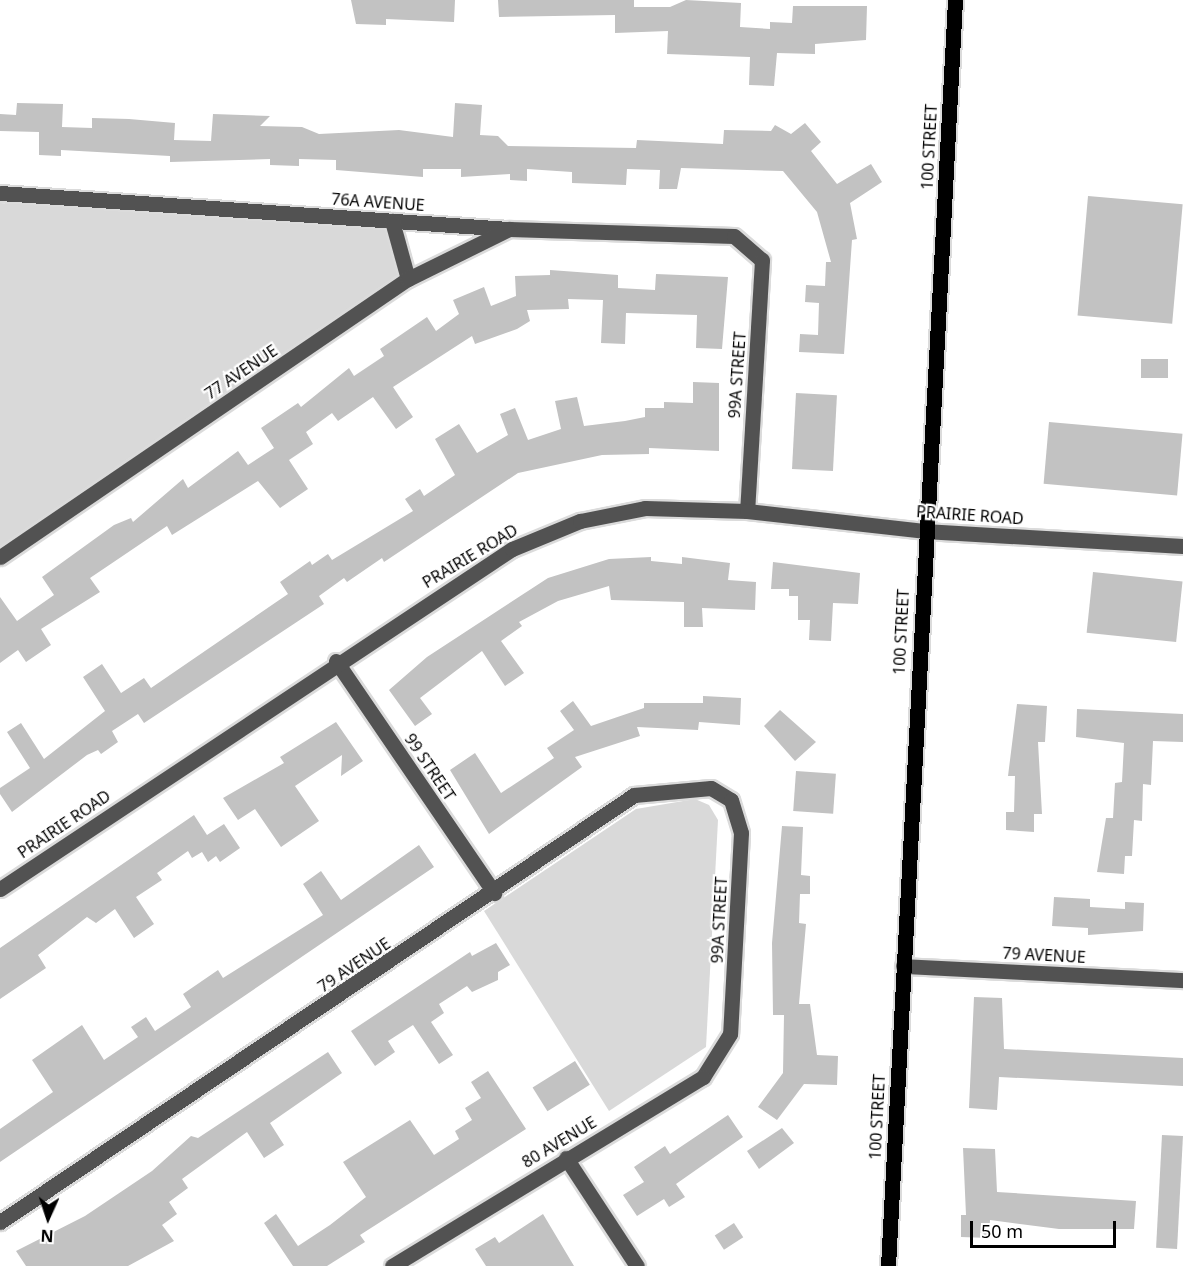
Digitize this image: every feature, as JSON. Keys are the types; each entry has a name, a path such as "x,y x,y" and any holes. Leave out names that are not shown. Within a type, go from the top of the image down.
{"main road":[{"name":"100 STREET","path":"888,1266 924,531 955,0"}],"street":[{"name":"76A AVENUE","path":"0,193 509,229 734,236 749,248"},
{"path":"392,221 408,279"},
{"name":"77 AVENUE","path":"0,557 408,279 509,229"},
{"name":"99A STREET","path":"747,511 762,260 749,248"},
{"name":"PRAIRIE ROAD","path":"0,889 336,661 512,549 580,521 645,508 747,511 924,531 1183,546"},
{"name":"99 STREET","path":"336,661 494,893"},
{"name":"79 AVENUE","path":"0,1222 494,893 634,795 711,788 731,800 734,809"},
{"name":"99A STREET","path":"730,1034 741,832 734,809"},
{"name":"79 AVENUE","path":"903,966 1183,981"},
{"name":"80 AVENUE","path":"392,1266 566,1158 703,1077 730,1034"},
{"path":"566,1158 637,1266"}],"shaded area":[{"path":"0,203 392,221 408,279 0,557"},
{"path":"695,799 709,805 718,820 706,1047 609,1111 484,911 636,809"}],"building":[{"path":"351,0 455,0 454,22 386,19 386,25 356,24"},
{"path":"498,0 634,0 634,7 670,7 686,0 741,3 740,27 770,29 770,22 792,23 793,6 867,6 866,40 815,44 815,54 777,53 774,86 749,85 750,57 667,54 668,31 615,33 615,15 499,17"},
{"path":"17,103 63,104 62,127 92,128 92,118 175,123 174,140 211,141 213,114 270,116 260,126 302,127 319,134 399,130 453,137 455,103 482,105 480,135 498,136 508,146 636,148 637,140 723,144 724,130 771,131 775,125 791,134 805,123 821,142 811,151 837,184 871,164 882,182 850,203 857,239 852,240 844,354 799,352 800,334 818,335 819,303 805,302 806,285 825,286 826,262 831,262 817,212 783,171 681,168 677,189 659,189 660,170 627,169 626,185 572,183 572,172 527,169 527,181 510,180 510,174 461,177 461,169 423,169 423,177 336,170 336,160 299,159 299,166 270,165 270,159 170,162 170,156 61,150 61,156 39,155 39,132 0,131 0,114 16,115"},
{"path":"1088,196 1183,204 1172,324 1078,316"},
{"path":"550,270 618,275 618,288 655,290 656,274 728,277 722,349 696,348 697,315 626,313 625,344 601,343 603,300 568,299 569,309 527,310 530,321 517,329 475,344 472,336 393,387 413,417 396,429 373,397 338,421 332,413 306,432 313,444 289,460 308,489 280,508 258,481 172,535 167,526 90,578 100,592 41,629 51,645 26,662 18,650 0,663 0,597 17,621 54,595 42,577 114,525 131,518 133,522 183,479 188,488 238,451 248,465 274,448 261,428 298,403 301,407 349,368 354,376 384,356 380,349 427,317 436,331 459,314 453,300 484,287 491,306 516,296 515,276 550,275"},
{"path":"1141,359 1168,359 1168,378 1141,378"},
{"path":"693,382 719,383 719,451 649,448 649,454 602,455 518,473 384,562 382,558 347,582 344,578 319,596 324,604 144,723 138,714 112,731 118,742 101,754 98,750 87,755 12,812 0,794 0,788 30,768 7,732 21,723 44,759 105,711 83,677 102,664 121,693 144,678 151,688 288,594 280,582 310,561 312,565 328,554 332,560 413,511 405,499 420,489 424,496 455,475 435,439 459,424 477,453 508,435 500,414 515,408 528,440 561,429 555,401 577,397 584,426 625,421 645,417 645,408 664,408 664,402 693,403"},
{"path":"796,393 837,395 833,471 792,469"},
{"path":"1049,422 1182,434 1177,495 1044,484"},
{"path":"651,557 651,561 682,564 682,557 730,563 728,580 756,582 755,610 702,608 703,627 684,627 684,602 611,600 609,586 558,601 519,622 522,626 501,641 524,673 505,686 482,651 420,698 432,714 415,726 389,690 427,657 548,578 609,559"},
{"path":"773,562 860,573 858,604 833,603 831,641 809,640 810,620 798,620 798,596 789,596 789,589 771,589"},
{"path":"1093,572 1183,581 1176,642 1087,633"},
{"path":"703,696 741,698 740,725 699,722 698,730 637,727 640,736 575,757 582,767 489,834 450,770 475,753 501,793 554,758 547,748 574,730 560,711 573,701 591,726 644,708 644,703 703,703"},
{"path":"1017,704 1047,706 1045,742 1038,742 1042,814 1034,814 1034,832 1006,830 1006,812 1014,812 1015,776 1008,776"},
{"path":"1077,709 1183,714 1183,742 1153,741 1151,785 1143,784 1142,821 1134,820 1132,856 1125,856 1124,874 1097,872 1106,818 1113,818 1115,783 1122,782 1124,743 1076,737"},
{"path":"780,710 816,742 795,761 764,726"},
{"path":"336,722 363,761 341,776 342,755 295,786 319,821 281,847 255,809 238,820 223,798 284,763 280,757"},
{"path":"796,771 836,774 833,814 793,811"},
{"path":"194,815 207,835 224,824 240,848 220,862 216,856 208,862 202,852 192,858 188,851 157,873 162,880 136,897 154,924 134,938 115,909 96,923 87,917 38,955 46,968 0,999 0,948"},
{"path":"782,826 803,827 801,875 810,876 810,894 800,894 799,923 806,924 799,1004 810,1004 817,1055 838,1056 837,1085 804,1084 777,1120 758,1107 783,1073 784,1015 773,1015 772,943"},
{"path":"419,845 434,867 0,1162 0,1129 53,1092 32,1060 82,1025 104,1060 138,1037 131,1027 146,1017 155,1031 191,1007 183,994 218,970 223,978 323,915 303,884 321,871 341,900"},
{"path":"1054,897 1090,899 1090,907 1125,909 1125,902 1144,903 1143,931 1088,935 1088,928 1052,926"},
{"path":"496,943 510,965 498,972 498,980 472,992 467,986 439,1004 444,1013 431,1022 453,1055 439,1064 413,1025 388,1041 395,1052 375,1066 351,1031 470,952 472,956"},
{"path":"974,997 1002,998 1004,1049 1183,1058 1183,1086 999,1077 997,1110 969,1108"},
{"path":"328,1052 342,1073 270,1123 284,1145 264,1158 247,1132 182,1179 188,1188 169,1202 177,1214 162,1225 174,1241 128,1266 26,1266 16,1251 85,1216 152,1171 191,1136 198,1138"},
{"path":"575,1061 590,1085 547,1111 533,1087"},
{"path":"488,1071 526,1129 360,1235 365,1242 327,1266 293,1266 264,1223 276,1214 298,1246 330,1225 366,1197 343,1162 410,1120 434,1155 459,1139 455,1131 472,1120 465,1108 481,1098 471,1082"},
{"path":"728,1115 743,1137 676,1184 685,1197 669,1207 664,1199 637,1216 623,1195 644,1182 634,1167 665,1146 670,1154"},
{"path":"782,1128 794,1143 759,1169 747,1151"},
{"path":"1162,1135 1183,1136 1177,1249 1156,1248"},
{"path":"963,1148 995,1149 997,1192 1136,1201 1134,1229 1059,1229 990,1220 989,1238 961,1237 961,1215 966,1215"},
{"path":"543,1214 574,1266 486,1266 475,1249 495,1237 499,1243"},
{"path":"734,1223 743,1237 724,1250 715,1236"}]}
